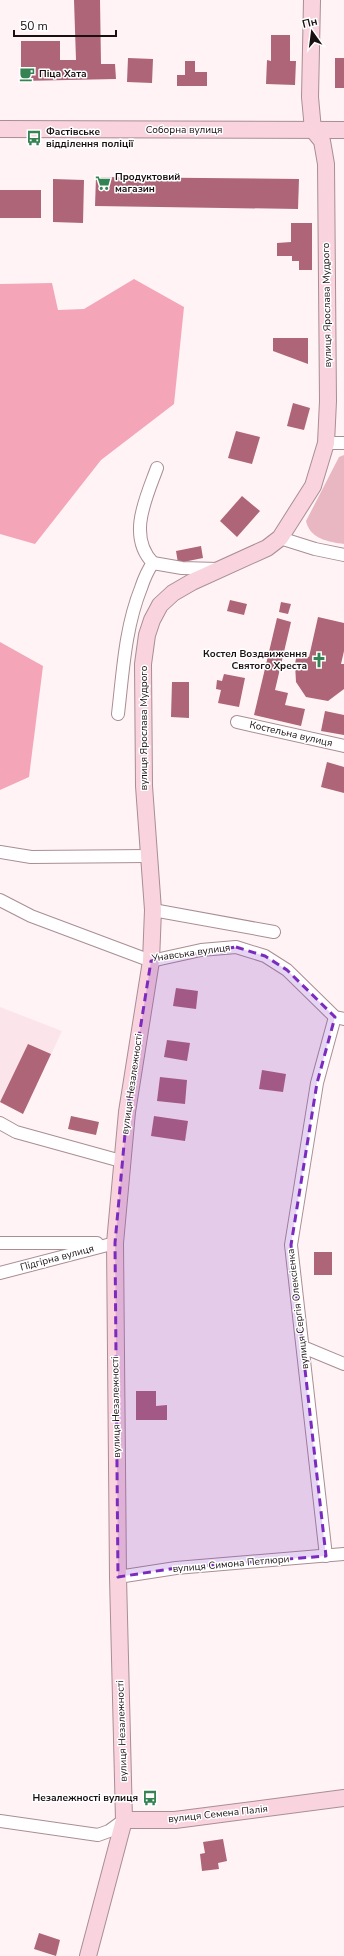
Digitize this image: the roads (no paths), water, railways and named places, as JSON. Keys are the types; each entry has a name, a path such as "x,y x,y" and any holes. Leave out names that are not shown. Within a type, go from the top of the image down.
{"street":[{"name":"вулиця Ярослава Мудрого","path":"148,856 143,778 142,696 143,664 147,635 152,620 160,605 173,593 192,582 267,548 280,538 313,486 326,443 328,401 326,164 322,141 313,130 310,97 312,0"},
{"name":"Соборна вулиця","path":"0,129 344,130"},
{"path":"326,443 344,443"},
{"path":"153,563 148,558 139,533 139,521 157,468"},
{"path":"280,538 316,549 344,555"},
{"name":"вулиця Ярослава Мудрого","path":"118,714 126,638 132,609 148,570 153,563 198,569 223,568"},
{"name":"Костельна вулиця","path":"237,722 344,746"},
{"path":"0,852 31,857 148,856"},
{"name":"вулиця Незалежності","path":"88,1956 124,1820 118,1577 115,1243 121,1161 151,961 153,910 148,856"},
{"name":"Унавська вулиця","path":"0,900 31,916 151,961 201,950 236,947 265,956 287,970 340,1018"},
{"path":"153,910 274,932"},
{"name":"вулиця Сергія Олексієнка","path":"326,1556 291,1245 317,1084 340,1018"},
{"path":"0,1123 16,1132 121,1161"},
{"path":"0,1243 115,1243"},
{"name":"Підгірна вулиця","path":"0,1273 115,1243"},
{"path":"303,1347 344,1364"},
{"name":"вулиця Симона Петлюри","path":"118,1577 176,1568 344,1554"},
{"name":"вулиця Семена Палія","path":"124,1820 175,1820 344,1798"},
{"path":"0,1821 98,1835 109,1831 124,1820"}],"place":[{"name":"Піца Хата","path":"27,74"},
{"name":"Фастівське відділення поліції","path":"34,138"},
{"name":"Продуктовий магазин","path":"103,183"},
{"name":"Костел Воздвиження Святого Хреста","path":"319,660"},
{"name":"Незалежності вулиця","path":"150,1798"}]}
